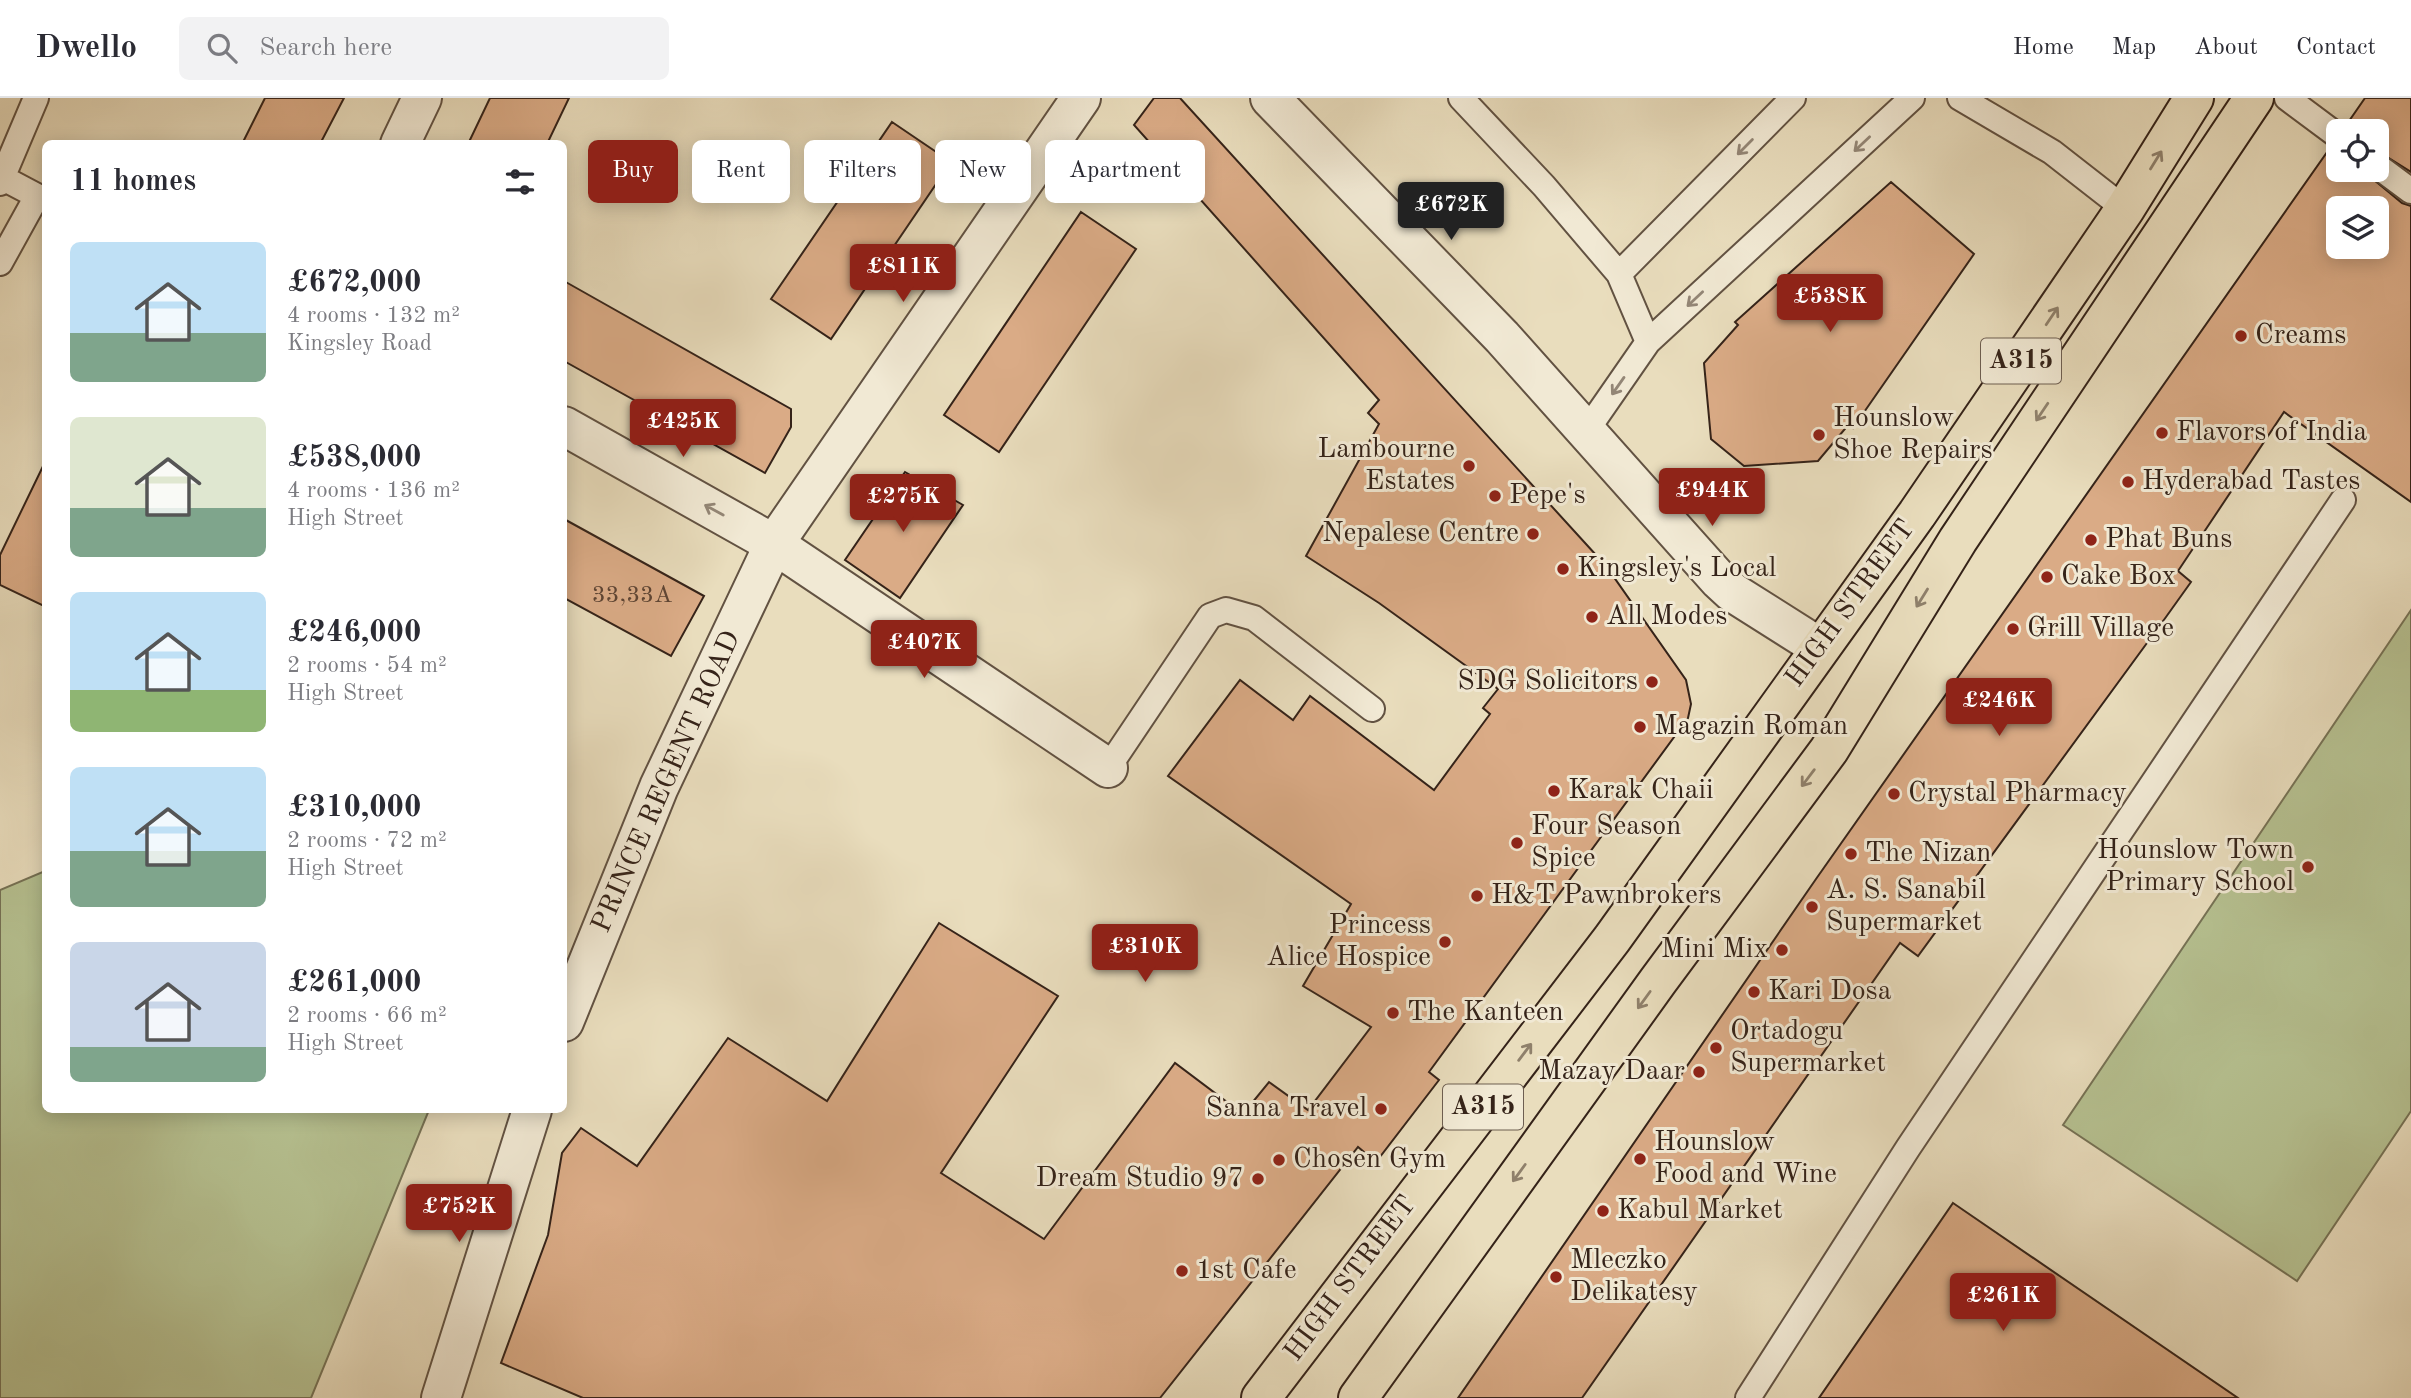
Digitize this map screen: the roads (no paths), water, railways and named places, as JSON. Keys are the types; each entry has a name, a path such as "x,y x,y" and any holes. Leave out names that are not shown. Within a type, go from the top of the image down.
{"main road":[{"name":"HIGH STREET","path":"1261,1398 1612,939 1917,514 2125,209 2194,98"},
{"name":"HIGH STREET","path":"1358,1398 1650,991 1829,750 1958,540 2161,232 2254,98"},
{"path":"2125,209 2161,232"},
{"path":"1819,647 1871,679"}],"street":[{"path":"402,140 422,98"},
{"name":"PRINCE REGENT ROAD","path":"567,1015 659,787 774,544 1081,98"},
{"path":"1270,98 1502,337 1725,586 1819,647"},
{"path":"567,428 774,544 1108,768"},
{"path":"444,1397 531,1113"}],"lane":[{"path":"0,263 37,196 1,181 36,98"},
{"path":"1461,98 1544,186 1619,274 1648,342"},
{"path":"1619,274 1793,98"},
{"path":"1587,430 1648,342 1912,98"},
{"path":"1960,98 2052,152 2125,209"},
{"path":"2287,98 2326,127"},
{"path":"2389,175 2411,191"},
{"path":"1748,1398 1908,1148 2343,500"},
{"path":"1108,768 1210,616 1226,610 1254,618 1372,709"}],"place":[{"name":"Creams","path":"2241,336"},
{"name":"Flavors of India","path":"2162,433"},
{"name":"Hounslow Shoe Repairs","path":"1819,435"},
{"name":"Lambourne Estates","path":"1469,466"},
{"name":"Hyderabad Tastes","path":"2128,482"},
{"name":"Pepe's","path":"1495,496"},
{"name":"Nepalese Centre","path":"1533,534"},
{"name":"Phat Buns","path":"2091,540"},
{"name":"Kingsley's Local","path":"1563,569"},
{"name":"Cake Box","path":"2047,577"},
{"name":"All Modes","path":"1592,617"},
{"name":"Grill Village","path":"2013,629"},
{"name":"SDG Solicitors","path":"1652,682"},
{"name":"Magazin Roman","path":"1640,727"},
{"name":"Karak Chaii","path":"1554,791"},
{"name":"Crystal Pharmacy","path":"1894,794"},
{"name":"Four Season Spice","path":"1517,843"},
{"name":"The Nizan","path":"1851,854"},
{"name":"Hounslow Town Primary School","path":"2308,867"},
{"name":"H&T Pawnbrokers","path":"1477,896"},
{"name":"A. S. Sanabil Supermarket","path":"1812,907"},
{"name":"Princess Alice Hospice","path":"1445,942"},
{"name":"Mini Mix","path":"1782,950"},
{"name":"Kari Dosa","path":"1754,992"},
{"name":"The Kanteen","path":"1393,1013"},
{"name":"Ortadogu Supermarket","path":"1716,1048"},
{"name":"Mazay Daar","path":"1699,1072"},
{"name":"Sanna Travel","path":"1381,1109"},
{"name":"Hounslow Food and Wine","path":"1640,1159"},
{"name":"Chosen Gym","path":"1279,1160"},
{"name":"Dream Studio 97","path":"1258,1179"},
{"name":"Kabul Market","path":"1603,1211"},
{"name":"1st Cafe","path":"1182,1271"},
{"name":"Mleczko Delikatesy","path":"1556,1277"}]}
